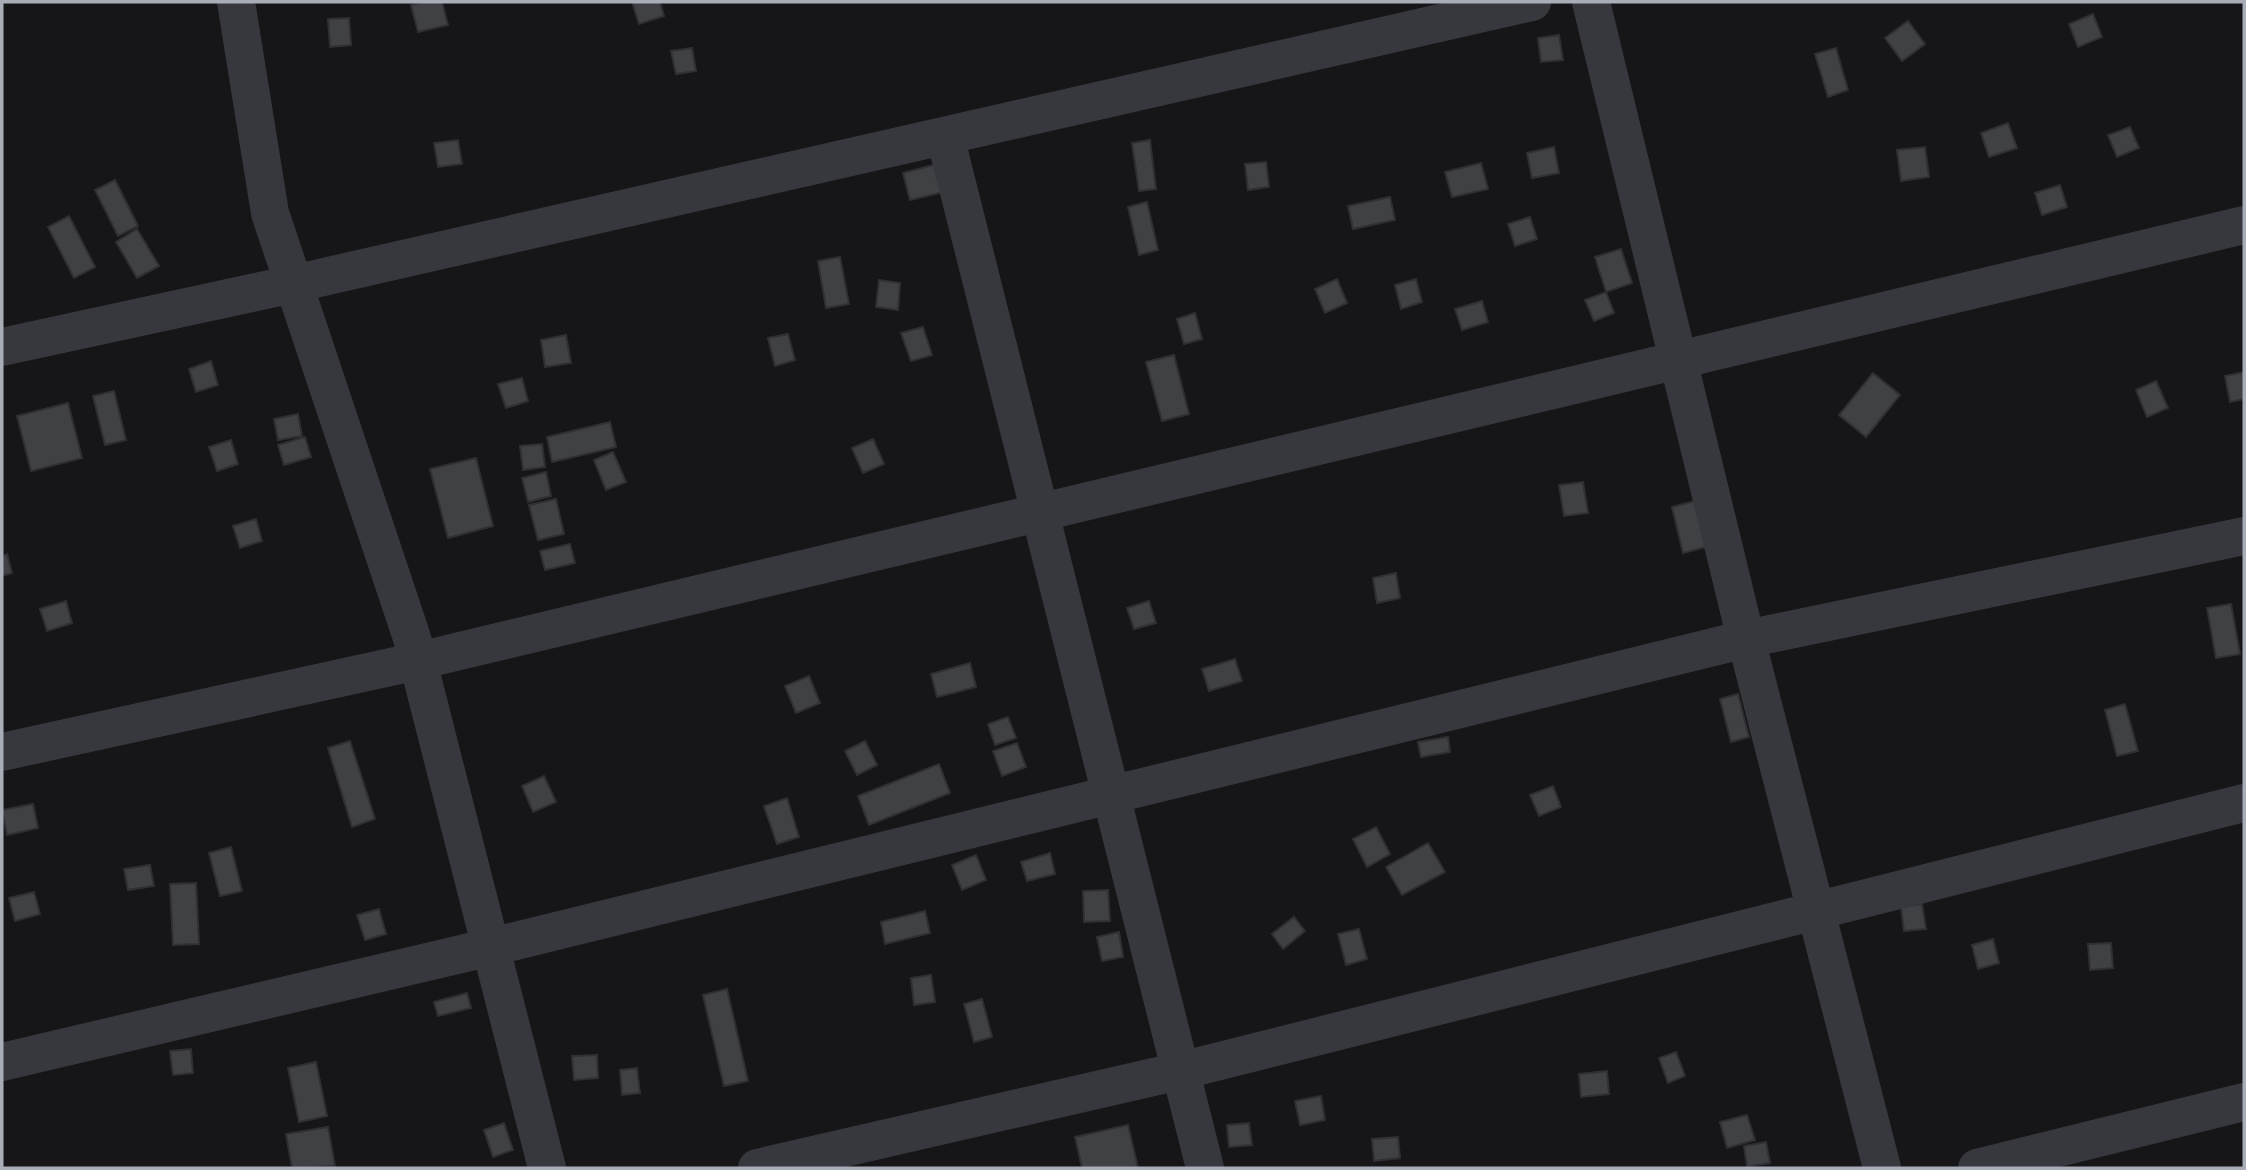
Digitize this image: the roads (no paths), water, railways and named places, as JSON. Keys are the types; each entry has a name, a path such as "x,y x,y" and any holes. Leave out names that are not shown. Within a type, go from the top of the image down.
{"street":[{"path":"236,2 270,213 418,661 547,1168"},
{"path":"2,347 293,284 1532,2"},
{"path":"1591,2 1746,639 1882,1168"},
{"path":"945,136 1206,1168"},
{"path":"2,752 418,661 2244,225"},
{"path":"2,1062 491,947 1746,639 2244,536"},
{"path":"757,1168 1181,1071 2244,803"},
{"path":"1977,1168 2244,1102"}]}
